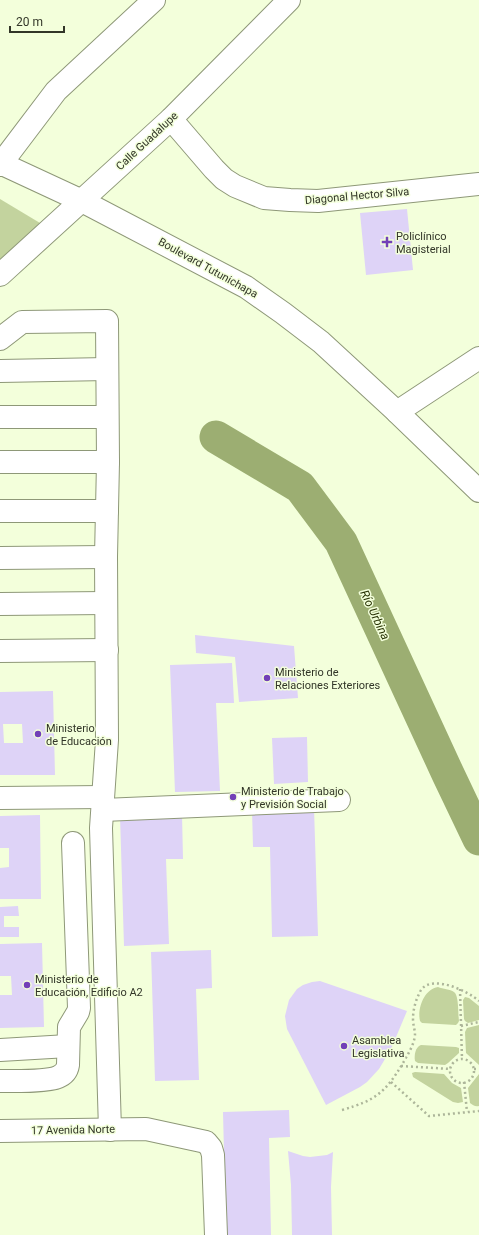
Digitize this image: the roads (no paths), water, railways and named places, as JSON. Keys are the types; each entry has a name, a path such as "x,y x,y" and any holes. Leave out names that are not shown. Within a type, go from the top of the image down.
{"street":[{"path":"0,164 56,91 154,0"},
{"name":"Calle Guadalupe","path":"0,275 171,119 288,0"},
{"name":"Diagonal Hector Silva","path":"171,119 224,179 264,198 318,201 479,184"},
{"name":"Boulevard Tutunichapa","path":"0,164 82,201 246,286 321,342 397,412 479,491"},
{"path":"0,339 22,322 107,320 107,740 101,828 110,1130"},
{"path":"397,412 479,358"},
{"path":"0,371 107,369"},
{"path":"0,417 107,417"},
{"path":"0,462 108,462"},
{"path":"0,511 106,511"},
{"path":"0,558 106,557"},
{"path":"0,604 106,603"},
{"path":"0,652 107,650"},
{"path":"0,798 103,803 339,800"},
{"path":"0,1081 48,1080 60,1076 68,1066 69,1027 79,1008 73,843"},
{"path":"0,1050 68,1046"},
{"name":"17 Avenida Norte","path":"0,1131 146,1129 206,1142 213,1155 216,1235"}],"waterway":[{"name":"Río Urbina","path":"216,437 300,487 341,542 479,839"}],"place":[{"name":"Policlínico Magisterial","path":"387,242"},
{"name":"Ministerio de Relaciones Exteriores","path":"267,678"},
{"name":"Ministerio de Educación","path":"38,734"},
{"name":"Ministerio de Trabajo y Previsión Social","path":"233,797"},
{"name":"Ministerio de Educación, Edificio A2","path":"27,985"},
{"name":"Asamblea Legislativa","path":"344,1046"}]}
